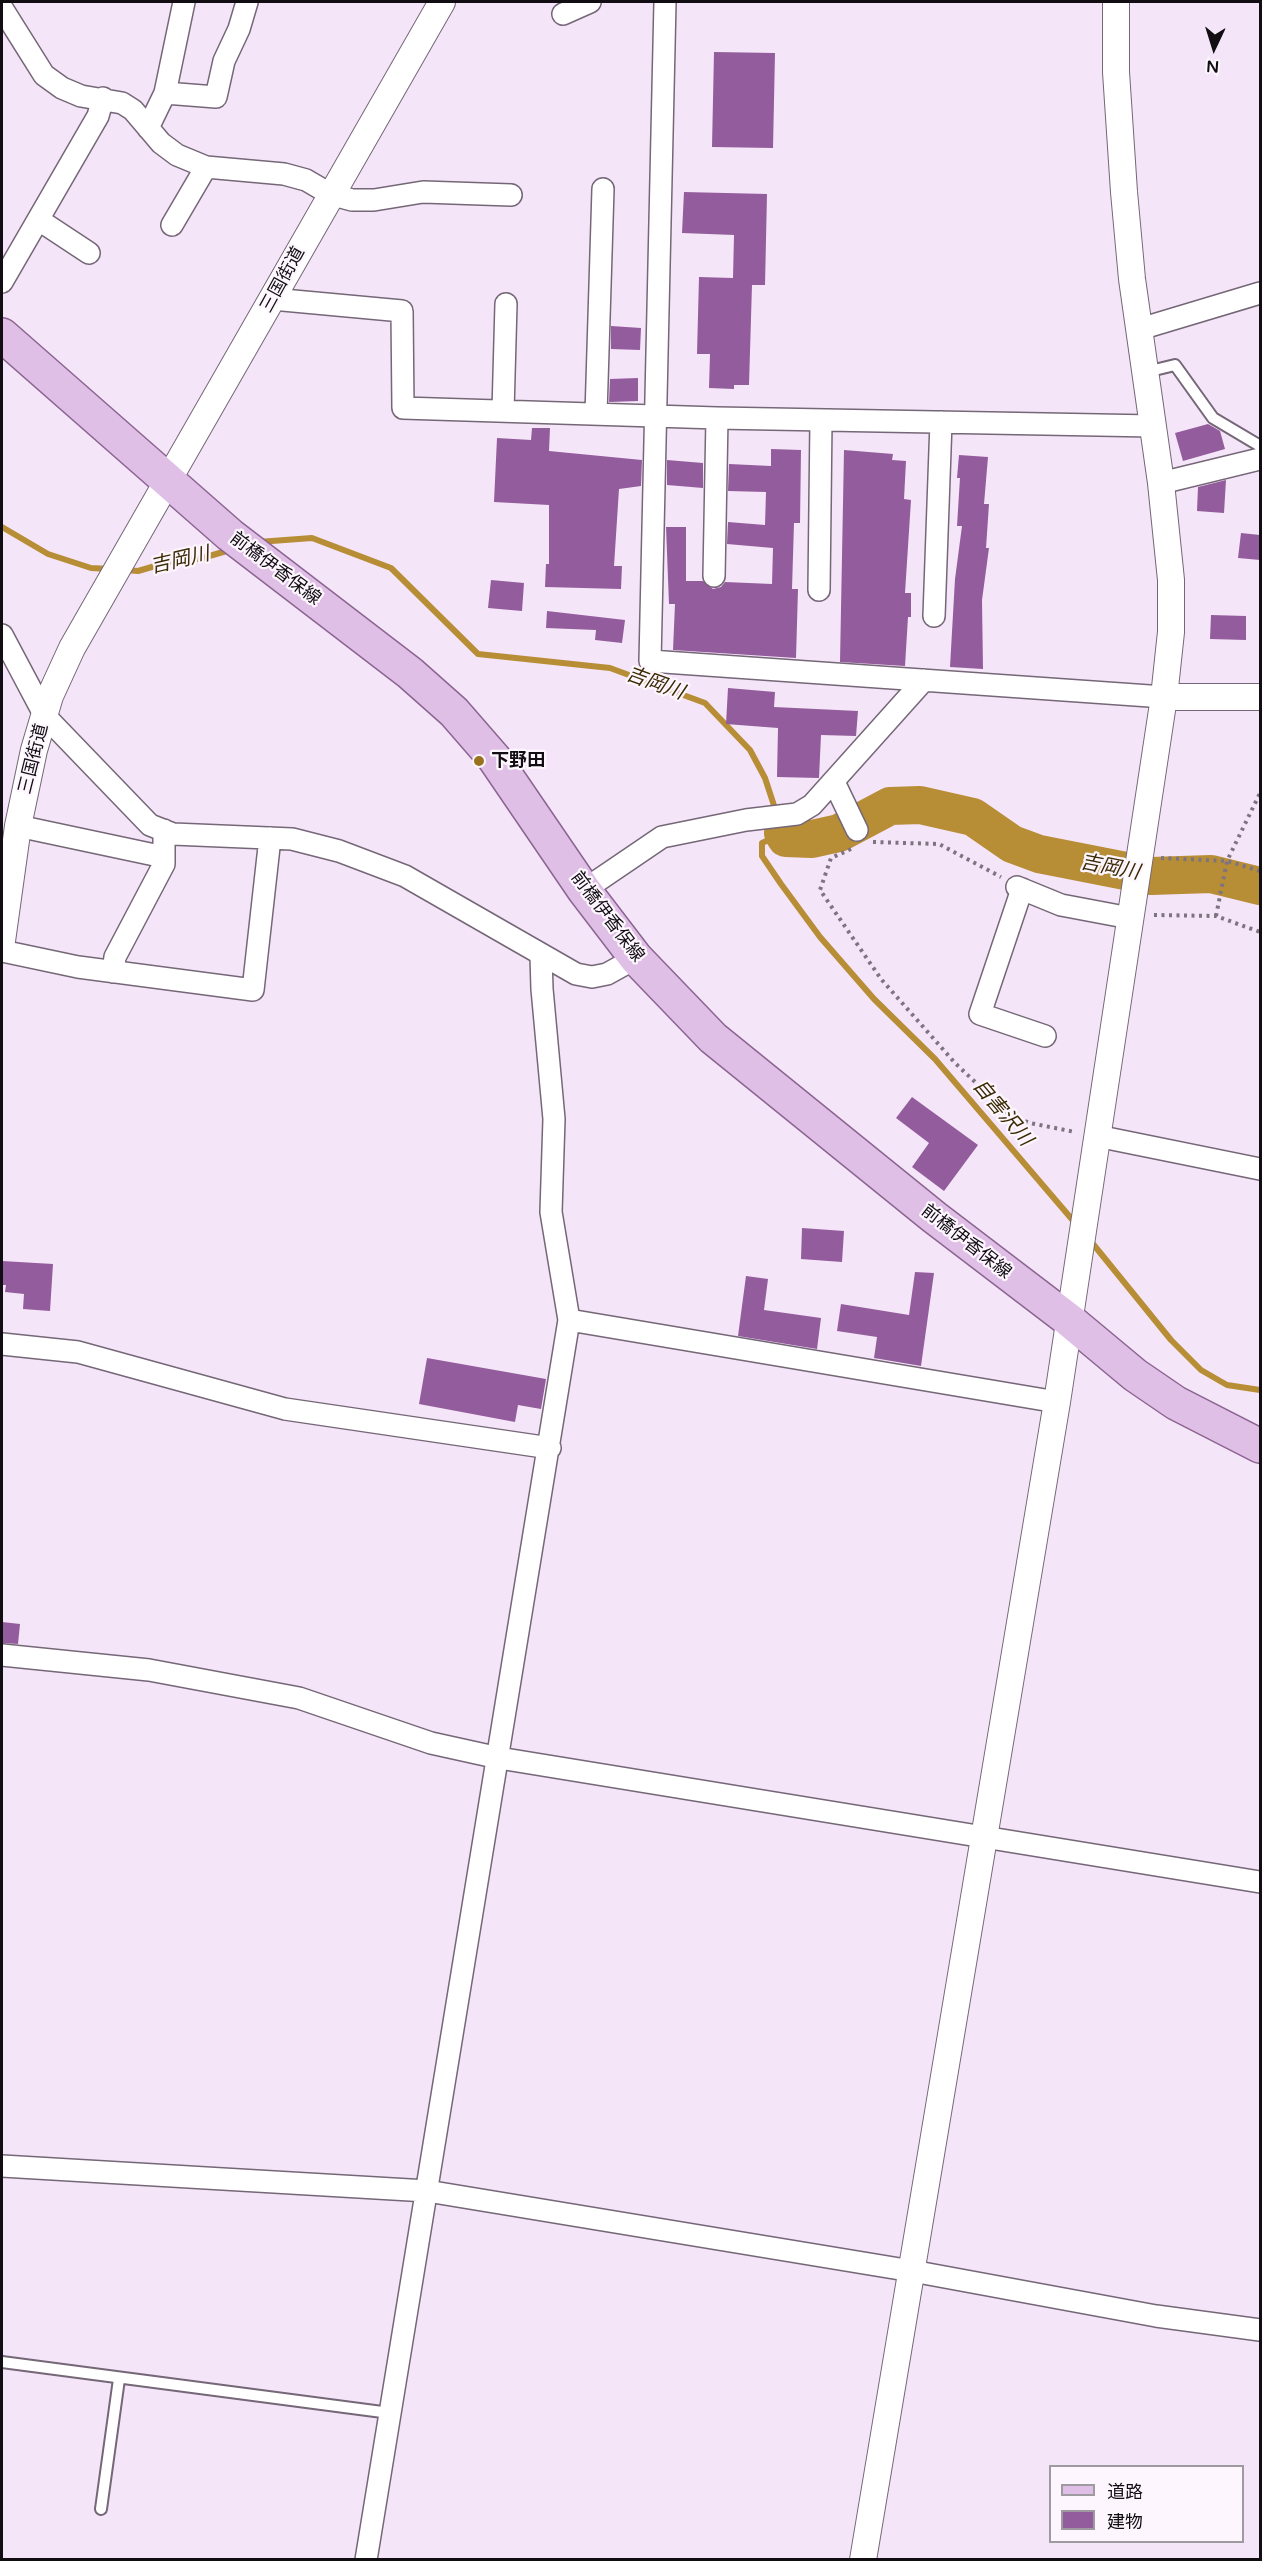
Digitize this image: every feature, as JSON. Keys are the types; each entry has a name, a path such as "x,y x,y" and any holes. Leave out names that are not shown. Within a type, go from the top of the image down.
{"main road":[{"name":"前橋伊香保線","path":"2,335 230,535 410,674 454,712 494,758 584,890 636,958 713,1038 934,1217 1069,1320 1135,1375 1176,1402 1260,1446"}],"street":[{"path":"148,128 165,93 184,2"},
{"path":"165,93 216,97 224,61 239,29 247,2"},
{"name":"三国街道","path":"2,940 4,908 18,826 50,696 67,658 122,556 273,299 330,194 442,2"},
{"path":"563,14 590,2"},
{"path":"665,2 650,661 1164,697 1260,697"},
{"path":"863,2559 982,1835 1057,1402 1164,697 1171,632 1171,580 1161,483 1132,279 1124,192 1116,72 1116,2"},
{"path":"2,8 44,75 62,88 81,96 103,98 133,110 148,128 177,155 206,167 284,174 306,180 330,194 352,200 374,200 423,192 511,195"},
{"path":"2,282 98,117 103,98"},
{"path":"172,225 206,167"},
{"path":"596,414 603,189"},
{"path":"39,220 89,254"},
{"path":"1140,329 1260,293"},
{"path":"273,299 402,311 403,408 717,418 1153,426"},
{"path":"503,411 506,304"},
{"path":"714,576 717,418"},
{"path":"819,590 821,420"},
{"path":"934,616 941,422"},
{"path":"1161,483 1260,459"},
{"path":"2,636 45,716 126,803 150,825 172,834 292,839 339,851 405,876 576,974 592,977 607,974 636,958"},
{"path":"584,890 662,837 746,820 797,814 812,805 924,680"},
{"path":"834,782 862,836"},
{"path":"18,826 164,857"},
{"path":"113,972 115,957 164,864 164,830"},
{"path":"2,951 113,972 253,990 270,838"},
{"path":"1045,1036 980,1014 1020,888 1061,905 1131,910"},
{"path":"366,2559 550,1448 569,1320 551,1212 554,1119 541,956"},
{"path":"1096,1136 1260,1168"},
{"path":"569,1320 1057,1402"},
{"path":"2,1344 78,1352 285,1409 550,1448"},
{"path":"2,1655 148,1670 299,1698 431,1743 499,1758 1260,1882"},
{"path":"2,2166 427,2191 912,2271 1156,2316 1260,2330"}],"lane":[{"path":"1146,373 1175,364 1212,418 1260,447"},
{"path":"2,2362 390,2413"},
{"path":"101,2509 119,2379"}],"path":[{"path":"1216,916 1227,861 1260,793"},
{"path":"1020,888 974,860 939,844 862,836 831,858 820,890 881,980 955,1063 1010,1115 1030,1123 1096,1136"},
{"path":"1138,861 1227,861 1260,871"},
{"path":"1131,910 1157,915 1216,916 1260,932"}],"building":[{"path":"714,52 775,53 773,148 712,147"},
{"path":"684,192 767,194 765,285 752,285 749,385 734,385 734,389 709,388 710,354 697,354 699,277 733,278 734,235 682,233"},
{"path":"611,326 641,328 640,350 611,349"},
{"path":"638,378 638,401 609,402 610,379"},
{"path":"1208,424 1220,431 1225,449 1183,461 1175,433"},
{"path":"532,428 550,428 549,451 642,460 641,486 619,489 614,566 622,566 621,589 545,587 546,564 549,564 549,505 494,502 497,438 531,440"},
{"path":"771,449 801,450 800,523 794,523 792,589 798,589 796,658 673,650 675,604 669,604 666,527 686,527 686,581 703,581 713,589 721,587 725,582 772,584 773,548 727,544 728,522 765,525 766,492 728,491 729,464 771,466"},
{"path":"844,450 893,454 892,460 906,461 904,499 911,500 905,593 911,593 911,617 908,617 905,666 840,662"},
{"path":"959,455 988,457 984,504 989,504 986,548 989,548 982,600 983,669 950,667 955,579 962,526 957,526"},
{"path":"667,460 703,463 703,488 667,485"},
{"path":"1226,480 1224,513 1197,511 1198,487"},
{"path":"1241,533 1260,535 1260,560 1238,558"},
{"path":"491,580 524,583 522,611 488,608"},
{"path":"547,611 625,620 622,643 595,640 596,630 546,628"},
{"path":"1211,615 1246,616 1246,640 1210,639"},
{"path":"728,688 775,692 774,707 858,711 856,736 821,735 819,778 777,777 778,728 726,724"},
{"path":"912,1097 978,1145 944,1191 912,1167 929,1143 896,1118"},
{"path":"802,1228 844,1231 842,1262 801,1259"},
{"path":"2,1261 53,1264 50,1311 23,1309 24,1294 5,1292 6,1285 2,1285"},
{"path":"915,1272 934,1273 921,1366 874,1358 877,1337 837,1331 841,1304 909,1315"},
{"path":"746,1276 768,1279 764,1310 821,1318 817,1349 738,1336"},
{"path":"427,1358 546,1379 541,1409 518,1405 515,1422 419,1404"},
{"path":"2,1622 20,1624 18,1644 2,1643"}],"waterway":[{"name":"吉岡川","path":"2,527 48,554 91,568 110,569"},
{"name":"吉岡川","path":"258,542 312,538 391,568 478,654 610,668 705,703 750,750 765,778 783,833 762,843 762,856 781,884 820,937 874,999 935,1059 1076,1224"},
{"name":"吉岡川","path":"124,570 138,571 176,560 199,559 230,550"},
{"name":"吉岡川","path":"783,833 786,838 812,839 839,833 890,806 920,805 973,817 1012,844 1039,854 1151,876 1211,874 1260,886"},
{"name":"自害沢川","path":"1089,1239 1171,1340 1201,1370 1227,1385 1260,1390"}],"place":[{"name":"下野田","path":"479,761"}]}
